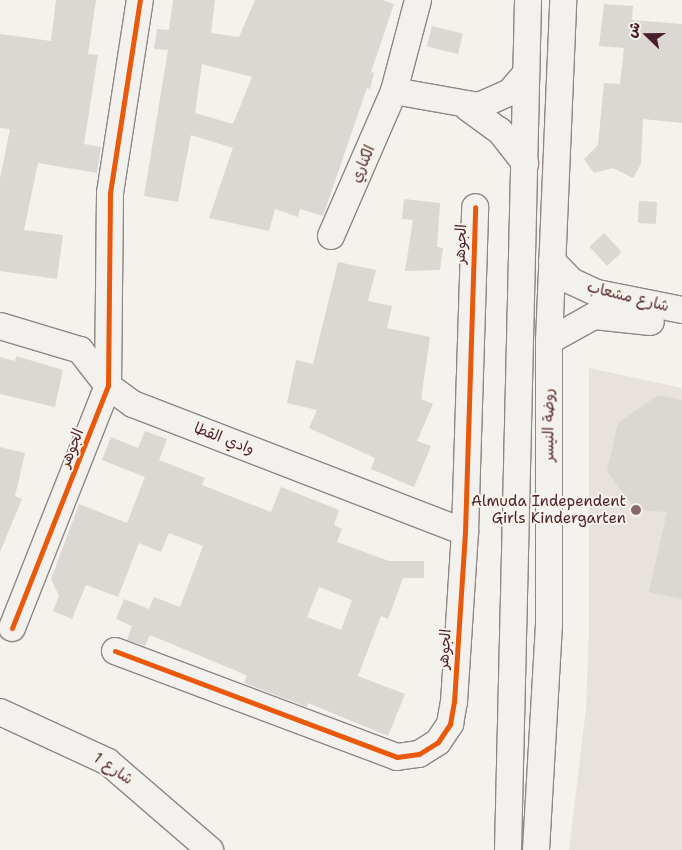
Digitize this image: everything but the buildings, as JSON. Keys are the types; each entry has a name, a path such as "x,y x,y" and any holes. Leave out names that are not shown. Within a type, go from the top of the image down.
{"street":[{"name":"الجوهر","path":"12,628 108,386 110,193 140,0"},
{"name":"الكناري","path":"331,236 394,91 418,0"},
{"name":"روضة النيسر","path":"508,850 528,0"},
{"name":"روضة النيسر","path":"536,850 549,625 549,340 563,0"},
{"path":"468,108 501,98 525,75"},
{"path":"394,91 468,108 500,131 525,163"},
{"name":"الجوهر","path":"115,651 396,757 419,754 438,742 450,724 465,532 475,207"},
{"name":"شارع مشعاب","path":"552,261 571,281 597,293 682,310"},
{"name":"شارع مشعاب","path":"549,340 594,316 622,316 682,328"},
{"name":"وادي القطا","path":"0,326 69,344 80,350 108,386 133,404 465,532"},
{"name":"شارع 1","path":"0,712 108,762 210,850"}],"shaded area":[{"name":"Almuda Independent Girls Kindergarten","path":"589,368 682,388 682,850 569,850 586,709 589,632"}],"cycle path":[{"path":"12,628 108,386 110,193 140,0"},
{"path":"115,651 397,757 419,754 438,742 450,724 454,702 465,532 475,207"}],"place":[{"name":"Almuda Independent Girls Kindergarten","path":"636,510"}]}
